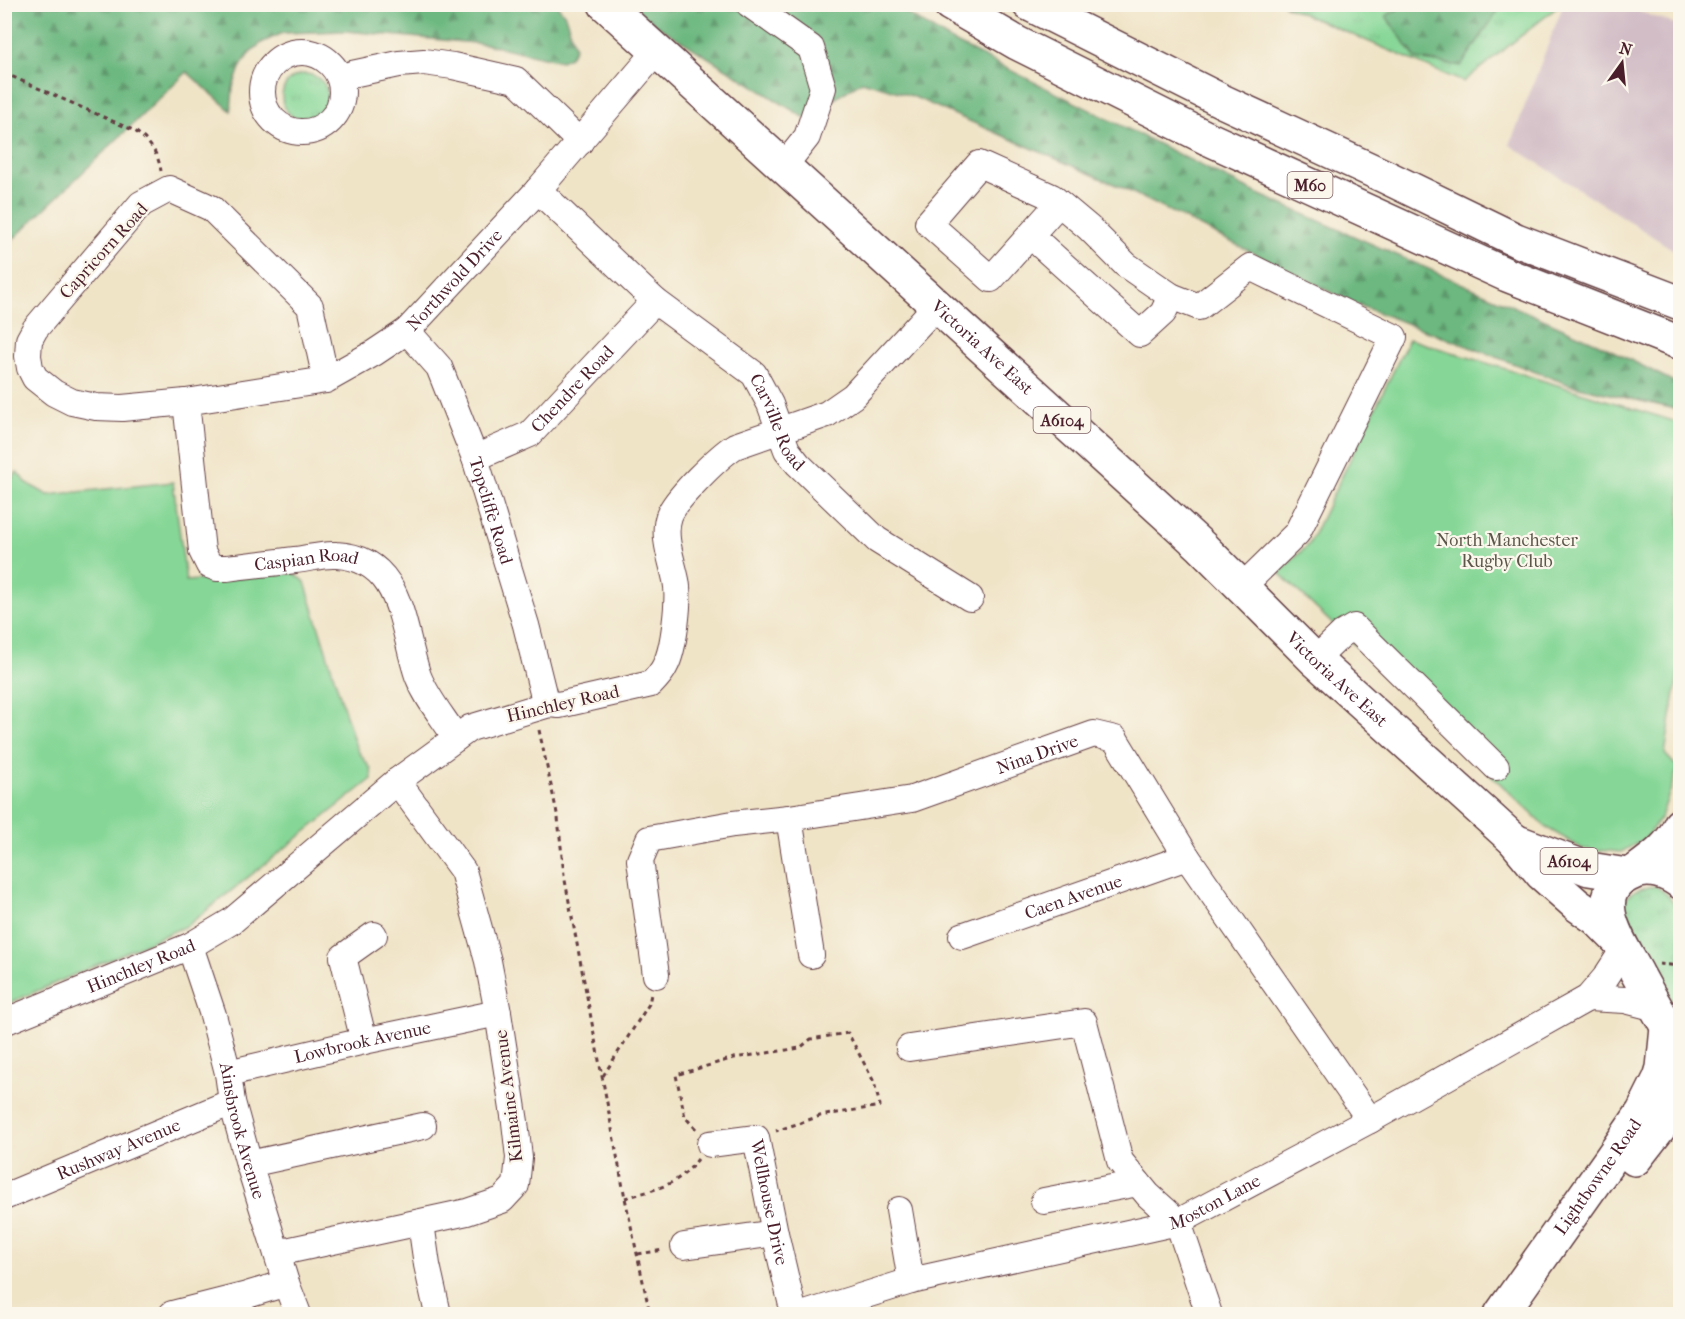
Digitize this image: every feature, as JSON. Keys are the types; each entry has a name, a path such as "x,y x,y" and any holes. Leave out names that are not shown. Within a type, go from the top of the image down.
{"main road":[{"name":"Victoria Ave East","path":"605,4 1201,546 1316,660 1514,840"},
{"name":"M60","path":"950,4 1017,43 1217,143 1508,275 1680,343"},
{"name":"M60","path":"1029,4 1224,102 1516,240 1680,303"},
{"path":"1668,1028 1631,951 1610,920 1608,906 1610,896 1620,880 1668,846 1680,825"},
{"name":"A6104","path":"1514,840 1589,869 1632,873"},
{"path":"1514,840 1542,873 1631,951"},
{"path":"1632,873 1657,871 1672,875 1680,882"},
{"name":"Lightbowne Road","path":"1501,1314 1552,1259 1587,1209 1612,1157 1651,1097 1663,1068 1668,1028"},
{"name":"Lightbowne Road","path":"1587,1209 1624,1173 1680,1101"},
{"name":"Lightbowne Road","path":"1524,1314 1552,1259"}],"street":[{"path":"749,4 811,48 823,88 807,137 784,166"},
{"name":"Northwold Drive","path":"186,402 326,380 407,331 538,190 656,51"},
{"path":"347,78 399,64 424,62 516,80 580,142"},
{"path":"1059,203 991,279 928,223 979,164 1052,197 1089,228 1126,265 1171,296 1199,307 1250,267 1394,337 1296,533 1242,587"},
{"path":"169,189 211,208 310,306 326,380"},
{"name":"Capricorn Road","path":"169,189 141,204 35,329 29,340 28,356 35,378 54,393 72,402 96,407 122,408 186,402"},
{"name":"Carville Road","path":"538,190 655,301 754,374 770,404 787,450 798,464 877,540 970,598"},
{"path":"1042,246 1140,334 1163,313 1171,296"},
{"name":"Chendre Road","path":"475,458 530,434 655,301"},
{"name":"Hinchley Road","path":"4,1022 189,946 232,921 397,781 471,728 542,706 559,705 651,684 660,675 671,651 678,597 668,543 668,517 674,506 722,455 735,446 827,414 839,407 853,396 936,306"},
{"name":"Topcliffe Road","path":"407,331 439,368 475,458 526,626 544,697 542,706"},
{"name":"Caspian Road","path":"186,402 202,551 209,565 227,568 334,554 356,558 373,567 384,577 393,591 418,677 433,706 456,738"},
{"path":"1316,660 1342,634 1354,627 1496,767"},
{"name":"Nina Drive","path":"656,975 640,860 649,838 733,824 912,800 1094,734 1115,739 1187,857 1370,1120"},
{"name":"Kilmaine Avenue","path":"277,1253 467,1212 502,1200 516,1185 519,1158 498,1013 488,962 463,872 397,781"},
{"path":"789,818 811,956"},
{"name":"Caen Avenue","path":"962,936 1187,857"},
{"path":"364,1041 343,957 374,935"},
{"name":"Ainsbrook Avenue","path":"189,946 213,1015 228,1073 232,1102 249,1164 298,1314"},
{"name":"Moston Lane","path":"805,1314 911,1281 1178,1222 1370,1120 1588,998 1631,951"},
{"path":"1588,998 1616,999 1668,1028"},
{"name":"Lowbrook Avenue","path":"228,1073 498,1013"},
{"path":"909,1048 1084,1022 1120,1161 1148,1195 1178,1222 1209,1314"},
{"name":"Rushway Avenue","path":"4,1197 232,1102"},
{"path":"249,1164 423,1126"},
{"name":"Wellhouse Drive","path":"710,1144 756,1138 794,1314"},
{"path":"1044,1201 1138,1183"},
{"path":"899,1210 911,1281"},
{"path":"421,1223 427,1265 438,1314"},
{"path":"684,1246 775,1233"},
{"path":"172,1314 200,1311 286,1283"}],"path":[{"path":"4,72 135,131 157,153 169,189"},
{"path":"542,706 564,875 625,1198 650,1314"},
{"path":"1631,951 1680,966"},
{"path":"602,1078 649,1004 656,975"},
{"path":"625,1198 664,1187 689,1171 710,1144 685,1117 676,1075 735,1058 800,1048 811,1039 848,1033 874,1082 880,1106 820,1116 756,1138"},
{"path":"637,1255 684,1246"}],"shaded area":[{"path":"1563,5 1622,5 1680,26 1680,254 1510,145"}],"green space":[{"path":"556,4 565,15 575,47 570,57 561,61 485,44 346,31 283,33 261,43 248,55 233,87 231,111 187,72 5,247 4,70 12,61 5,29 5,5"},
{"path":"629,5 893,5 950,40 1258,194 1597,343 1680,385 1680,410 1570,385 1353,303 1123,188 912,96 862,81 805,118 640,15"},
{"path":"1283,5 1560,5 1463,82"},
{"path":"1404,5 1502,5 1461,66 1416,59 1386,16"},
{"path":"305,74 314,75 322,80 327,88 327,106 322,114 314,119 305,120 296,119 288,114 283,106 282,97 283,88 288,80 296,75"},
{"name":"North Manchester Rugby Club","path":"1409,339 1680,423 1680,662 1665,754 1678,768 1661,817 1645,839 1621,852 1583,849 1547,828 1279,573 1309,544"},
{"path":"17,472 28,484 48,495 173,482 186,581 294,573 304,581 354,741 371,769 372,779 188,925 5,1005 5,488"},
{"path":"1656,886 1669,896 1680,916 1680,1014 1624,921 1624,905 1629,894"}]}
